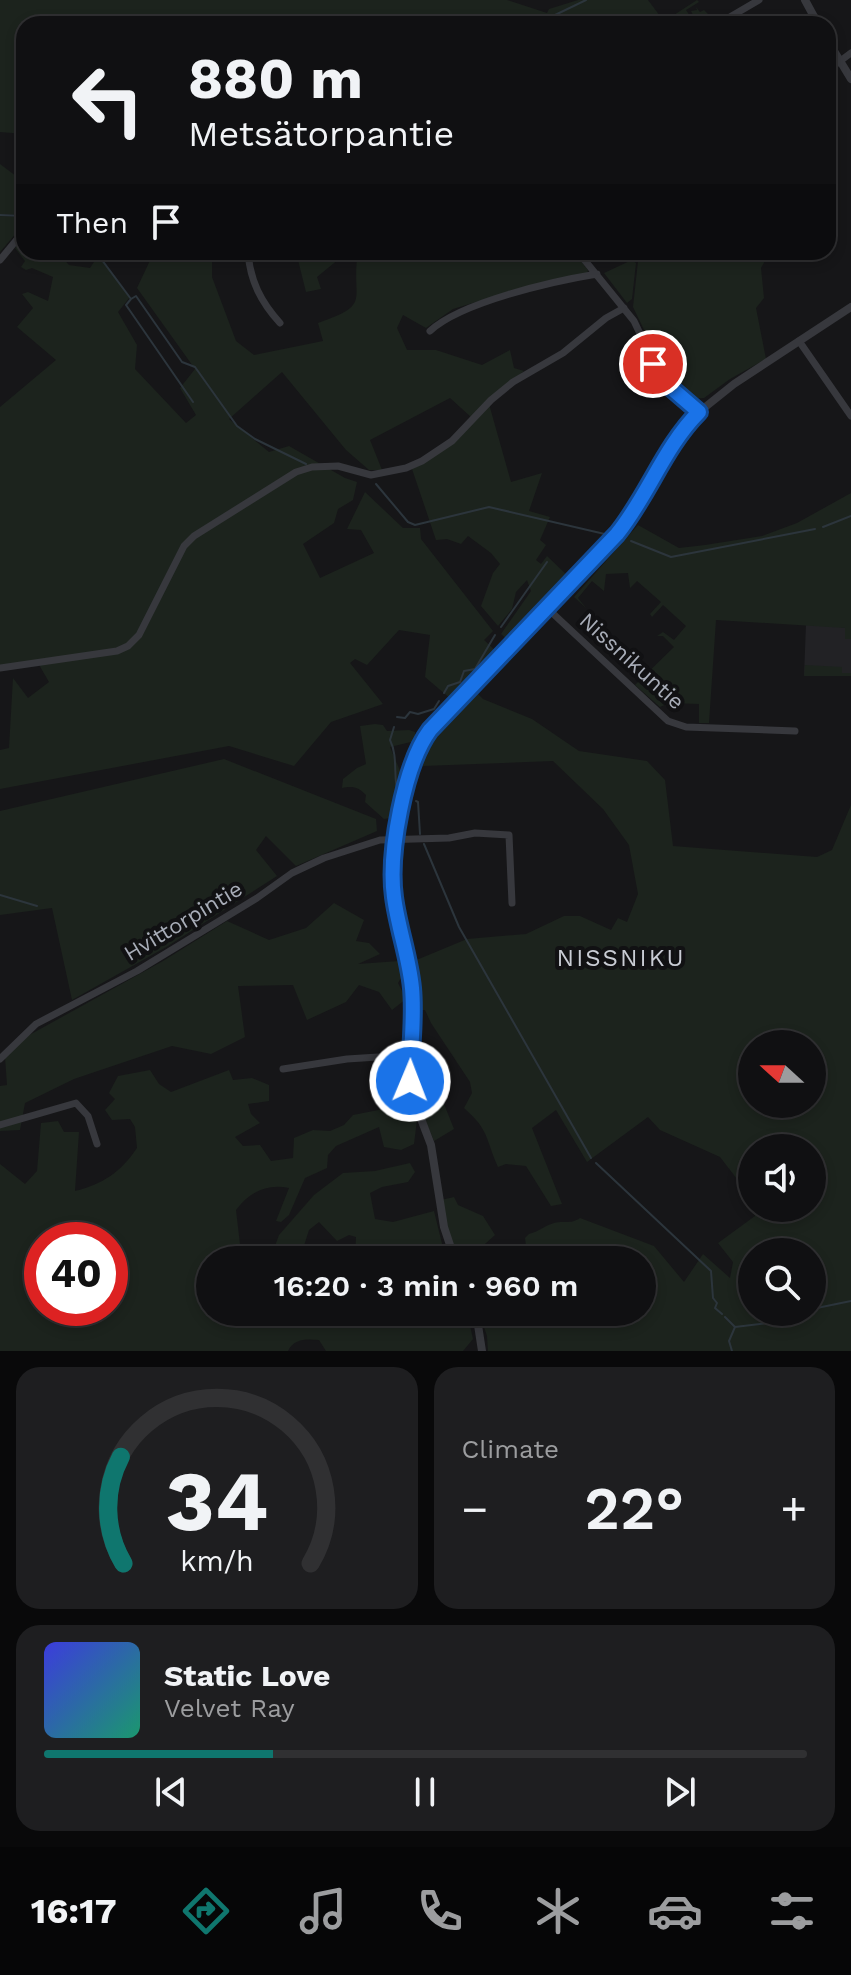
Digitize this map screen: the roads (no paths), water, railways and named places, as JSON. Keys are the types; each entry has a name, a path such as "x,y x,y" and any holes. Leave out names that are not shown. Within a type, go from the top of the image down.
{"street":[{"path":"732,16 759,0"},
{"path":"836,63 851,53"},
{"path":"836,54 851,79"},
{"path":"0,260 16,241"},
{"path":"248,260 256,290 280,323"},
{"path":"585,260 634,321 660,376 699,412"},
{"path":"430,331 441,320 474,305 597,274"},
{"path":"0,668 117,651 128,646 139,635 184,546 194,536 296,472 312,467 338,466 371,475 406,468 422,461 452,441 513,382 563,353 606,318 624,308"},
{"path":"450,1246 444,1227 431,1145 410,1081 412,986 393,890 397,838 409,773 423,740 622,527 673,443 699,412 726,389 847,309"},
{"path":"799,341 851,416"},
{"name":"Nissnikuntie","path":"547,608 668,721 686,727 795,731"},
{"name":"Hvittorpintie","path":"1,1056 36,1024 158,958 299,869 368,842 397,838 449,838 475,833 509,835 512,903"},
{"path":"283,1069 356,1058 410,1055"},
{"path":"0,1125 76,1103 88,1116 97,1144"},
{"path":"478,1326 482,1351"}],"waterway":[{"path":"553,16 586,0"},
{"path":"0,215 16,216"},
{"path":"102,260 131,299 136,296 182,362 195,367 237,426 255,439 306,464"},
{"path":"131,299 126,305 193,402"},
{"path":"376,484 408,522 415,525 489,507 609,535"},
{"path":"823,527 851,516"},
{"path":"631,541 671,557 815,529"},
{"path":"501,627 547,562"},
{"path":"444,693 448,686 460,682 464,671 475,669 495,635"},
{"path":"397,717 405,718 410,712 418,714 434,709 439,701"},
{"path":"394,727 390,740 399,797"},
{"path":"416,801 420,834"},
{"path":"424,844 459,927 591,1158"},
{"path":"0,895 37,906"},
{"path":"596,1163 711,1271 713,1298 717,1303 715,1308 722,1314"},
{"path":"826,1306 851,1301"},
{"path":"725,1317 735,1327 729,1341 732,1351"},
{"path":"735,1327 743,1326"}],"district":[{"name":"NISSNIKU","path":"621,958"}]}
